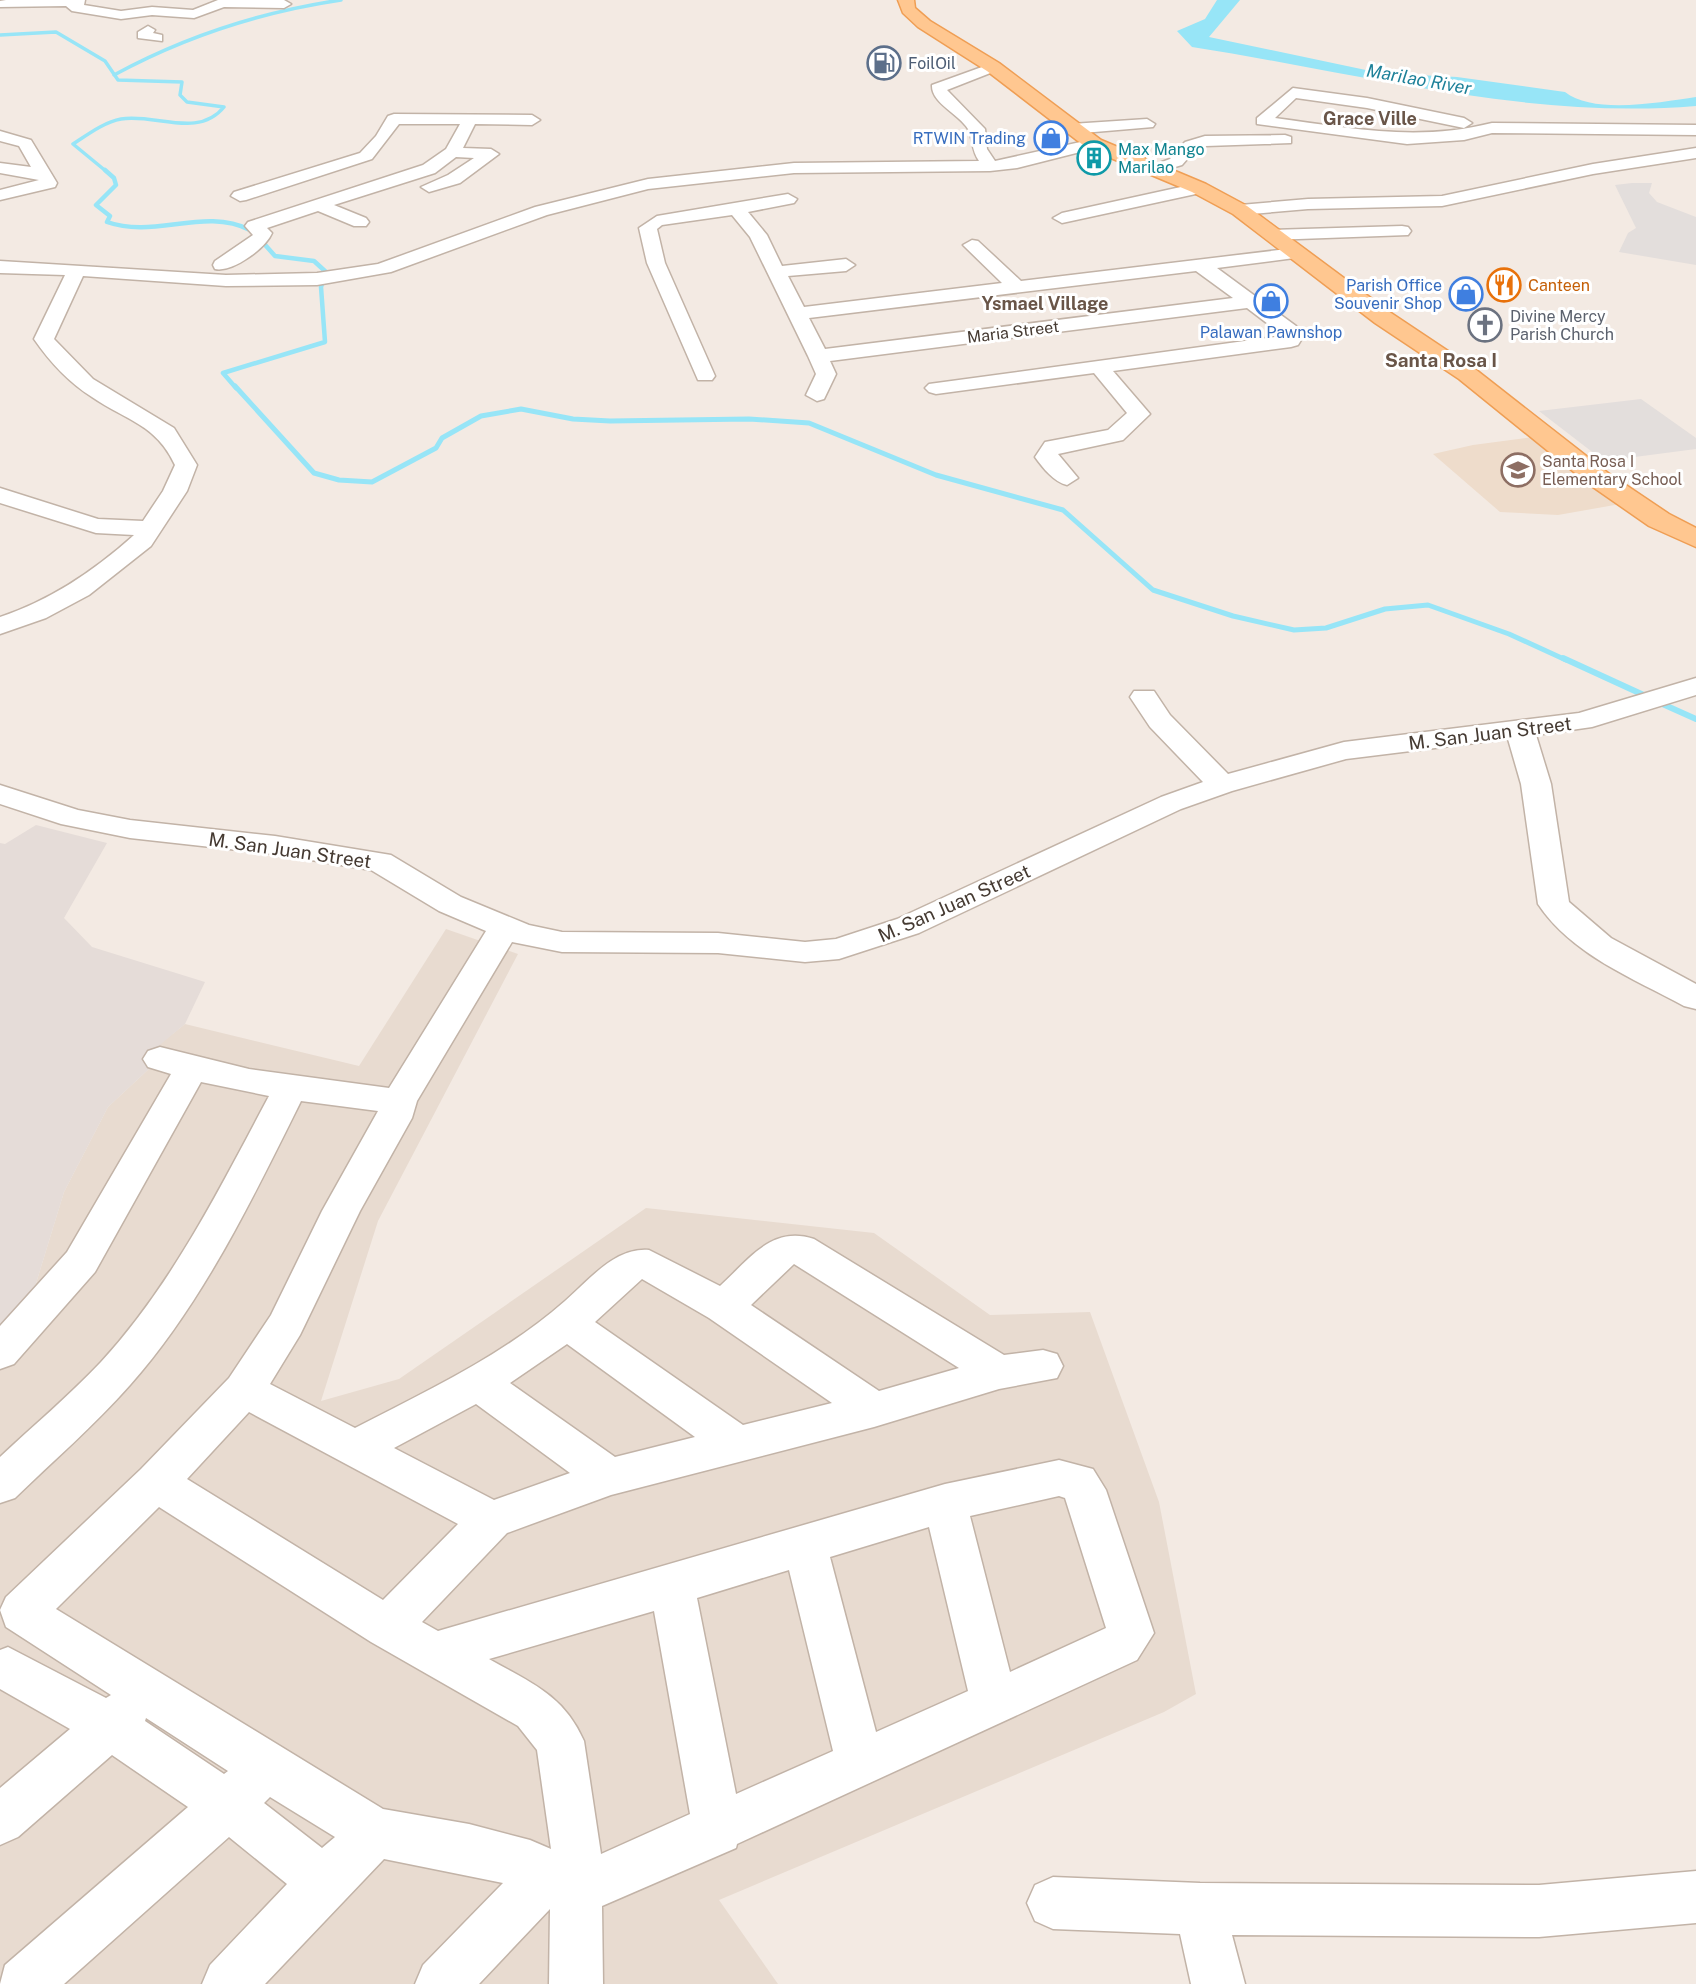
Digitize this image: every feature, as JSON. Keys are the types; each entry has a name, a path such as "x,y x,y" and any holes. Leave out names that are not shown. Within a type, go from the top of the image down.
{"main road":[{"path":"906,0 908,10 924,24 993,67 1094,144 1199,188 1240,210 1382,318 1467,374 1600,479 1659,520 1696,538"}],"street":[{"path":"174,35 153,34 224,1 284,4"},
{"path":"5,4 78,3 121,15 152,11 194,14"},
{"path":"59,16 78,3"},
{"path":"990,166 979,149 977,129 939,91 939,85 993,67"},
{"path":"1492,128 1466,137 1377,138 1263,121 1293,93 1367,103 1492,128 1522,131 1674,130 1694,144"},
{"path":"1300,125 1330,97"},
{"path":"1336,130 1367,103"},
{"path":"1377,138 1402,111"},
{"path":"1420,138 1438,118"},
{"path":"366,156 383,138 394,119 432,126 470,120 532,120"},
{"path":"249,226 383,186 429,169 452,152 470,120"},
{"path":"1071,129 1147,124"},
{"path":"1522,131 1533,144 1694,144"},
{"path":"0,136 26,143 49,181 45,186 0,195"},
{"path":"1151,169 1176,162 1191,145 1205,141 1285,140"},
{"path":"0,267 76,270 223,283 341,276 385,268 447,243 561,205 667,180 806,166 990,166 1017,163 1094,144"},
{"path":"1240,210 1308,204 1442,201 1593,169 1694,144"},
{"path":"429,187 454,179 491,154 452,152"},
{"path":"240,195 366,156 408,158 429,169"},
{"path":"330,168 383,186"},
{"path":"0,169 44,174"},
{"path":"222,265 249,226 355,177"},
{"path":"1062,218 1199,188"},
{"path":"348,196 372,205"},
{"path":"705,376 656,263 648,228 661,220 789,199"},
{"path":"318,205 360,222"},
{"path":"736,209 758,235 826,374 817,395"},
{"path":"1271,234 1402,231"},
{"path":"972,244 1017,287"},
{"path":"797,314 1296,253"},
{"path":"183,259 310,279"},
{"path":"775,272 846,265"},
{"path":"936,388 1291,341 1293,337 1289,330 1200,265"},
{"path":"0,626 37,612 80,590 152,529 175,491 186,465 178,447 162,426 101,394 72,371 44,339 76,270"},
{"name":"Maria Street","path":"818,356 1249,302"},
{"path":"1068,478 1046,457 1047,452 1053,447 1115,435 1139,414 1100,368"},
{"path":"0,495 96,526 152,529"},
{"name":"M. San Juan Street","path":"0,794 72,818 130,829 275,845 380,862 450,904 504,928 562,942 718,943 806,952 839,949 873,940 938,914 1171,803 1222,785 1344,751 1582,721 1693,686"},
{"path":"1144,697 1160,721 1222,785"},
{"path":"1520,730 1536,784 1554,904 1565,920 1583,934 1696,998"},
{"path":"324,1882 228,1805 109,1725 4,1672 25,1615 244,1390 293,1312 341,1212 394,1118 399,1101 504,928"},
{"path":"0,1353 81,1262 176,1064 290,1089 399,1101"},
{"path":"0,1485 116,1373 182,1285 237,1192 290,1089"},
{"path":"723,1307 783,1252 790,1248 800,1249 999,1372"},
{"path":"357,1448 478,1383 567,1323 627,1269 639,1264 649,1265 723,1307 874,1410"},
{"path":"567,1323 738,1445"},
{"path":"387,1627 491,1520 609,1476 874,1410 999,1372 1043,1366"},
{"path":"478,1383 609,1476"},
{"path":"244,1390 491,1520"},
{"path":"434,1654 672,1586 945,1503 1059,1478 1078,1482 1130,1625 1128,1640 1121,1645 718,1830 561,1884 442,1984"},
{"path":"156,1482 387,1627 535,1710 560,1741 576,1844 561,1884 576,1984"},
{"path":"945,1503 994,1702"},
{"path":"805,1546 860,1763"},
{"path":"672,1586 718,1830"},
{"path":"25,1615 265,1767 375,1833 469,1849 530,1865 561,1884"},
{"path":"0,1821 148,1692"},
{"path":"24,1984 228,1805 265,1767"},
{"path":"229,1984 324,1882 375,1833"},
{"path":"1053,1903 1200,1909 1539,1911 1696,1897"},
{"path":"1200,1909 1218,1984"}],"shaded area":[{"path":"1652,183 1649,193 1657,202 1696,217 1696,265 1619,252 1628,233 1636,228 1615,185"},
{"path":"1641,399 1696,438 1696,449 1604,461 1539,411"},
{"name":"Santa Rosa I Elementary School","path":"1540,436 1626,503 1558,515 1500,512 1433,454 1473,445"},
{"path":"36,825 107,843 64,918 92,947 205,982 185,1024 156,1048 151,1067 108,1107 64,1192 26,1316 0,1341 0,843 5,844"},
{"path":"446,929 518,954 378,1221 321,1401 399,1379 646,1208 874,1233 990,1315 1090,1312 1159,1502 1196,1694 1164,1712 719,1900 778,1984 0,1984 0,1341 26,1316 64,1192 108,1107 151,1067 155,1048 185,1024 359,1066"}],"water":[{"name":"Marilao River","path":"1217,0 1240,0 1209,37 1380,73 1457,77 1565,92 1578,99 1610,105 1665,102 1696,97 1696,106 1632,109 1506,100 1443,92 1192,47 1177,31 1205,19"}],"waterway":[{"path":"114,75 168,49 224,27 281,11 341,0"},
{"path":"0,35 56,32 105,61 114,75"},
{"path":"107,172 73,144 102,126 121,119 202,122 224,107 187,102 180,95 182,82 118,80 114,75"},
{"path":"105,170 114,178 116,185 96,205 110,216 107,222 143,227 215,221 250,230"},
{"path":"236,388 223,373 325,342 321,287 326,272 314,261 275,256 259,238"},
{"path":"235,386 314,473 339,480 372,482 436,448 442,438 481,416 521,409 573,419 610,421 749,419 809,423 936,475 1063,510 1153,590 1233,616 1294,630 1326,628 1385,609 1428,605 1509,634 1566,660"},
{"path":"1563,658 1648,697"},
{"path":"1658,702 1696,719"}],"place":[{"name":"FoilOil","path":"884,63"},
{"name":"RTWIN Trading","path":"1051,138"},
{"name":"Max Mango Marilao","path":"1094,158"},
{"name":"Canteen","path":"1504,285"},
{"name":"Parish Office Souvenir Shop","path":"1466,294"},
{"name":"Palawan Pawnshop","path":"1271,301"},
{"name":"Divine Mercy Parish Church","path":"1485,325"},
{"name":"Santa Rosa I Elementary School","path":"1518,470"}],"district":[{"name":"Grace Ville","path":"1370,118"},
{"name":"Ysmael Village","path":"1045,303"},
{"name":"Santa Rosa I","path":"1441,360"}]}
